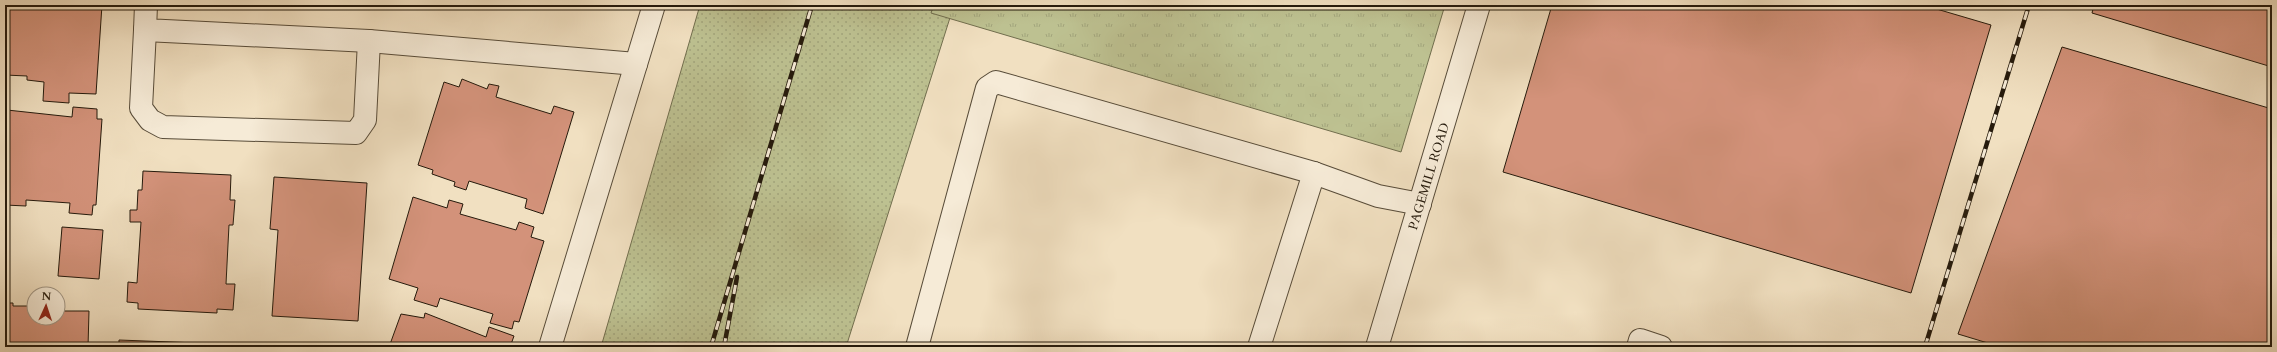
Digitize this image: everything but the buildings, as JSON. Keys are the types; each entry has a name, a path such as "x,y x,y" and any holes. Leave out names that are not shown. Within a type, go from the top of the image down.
{"street":[{"path":"146,5 141,108 150,120 163,127 356,133 365,120 369,41"},
{"path":"550,347 654,5"},
{"name":"PAGEMILL ROAD","path":"1377,347 1479,5"},
{"path":"145,30 369,41 636,64"},
{"path":"917,347 987,88 996,82 1314,173 1378,196 1420,204"},
{"path":"1259,347 1314,173"},
{"path":"1638,347 1640,340 1661,347"}],"green space":[{"path":"700,5 954,5 846,347 601,347"},
{"path":"934,5 1445,5 1401,152 931,13"}],"railway":[{"path":"711,347 812,5"},
{"path":"1925,347 2029,5"},
{"path":"724,347 737,277"}]}
